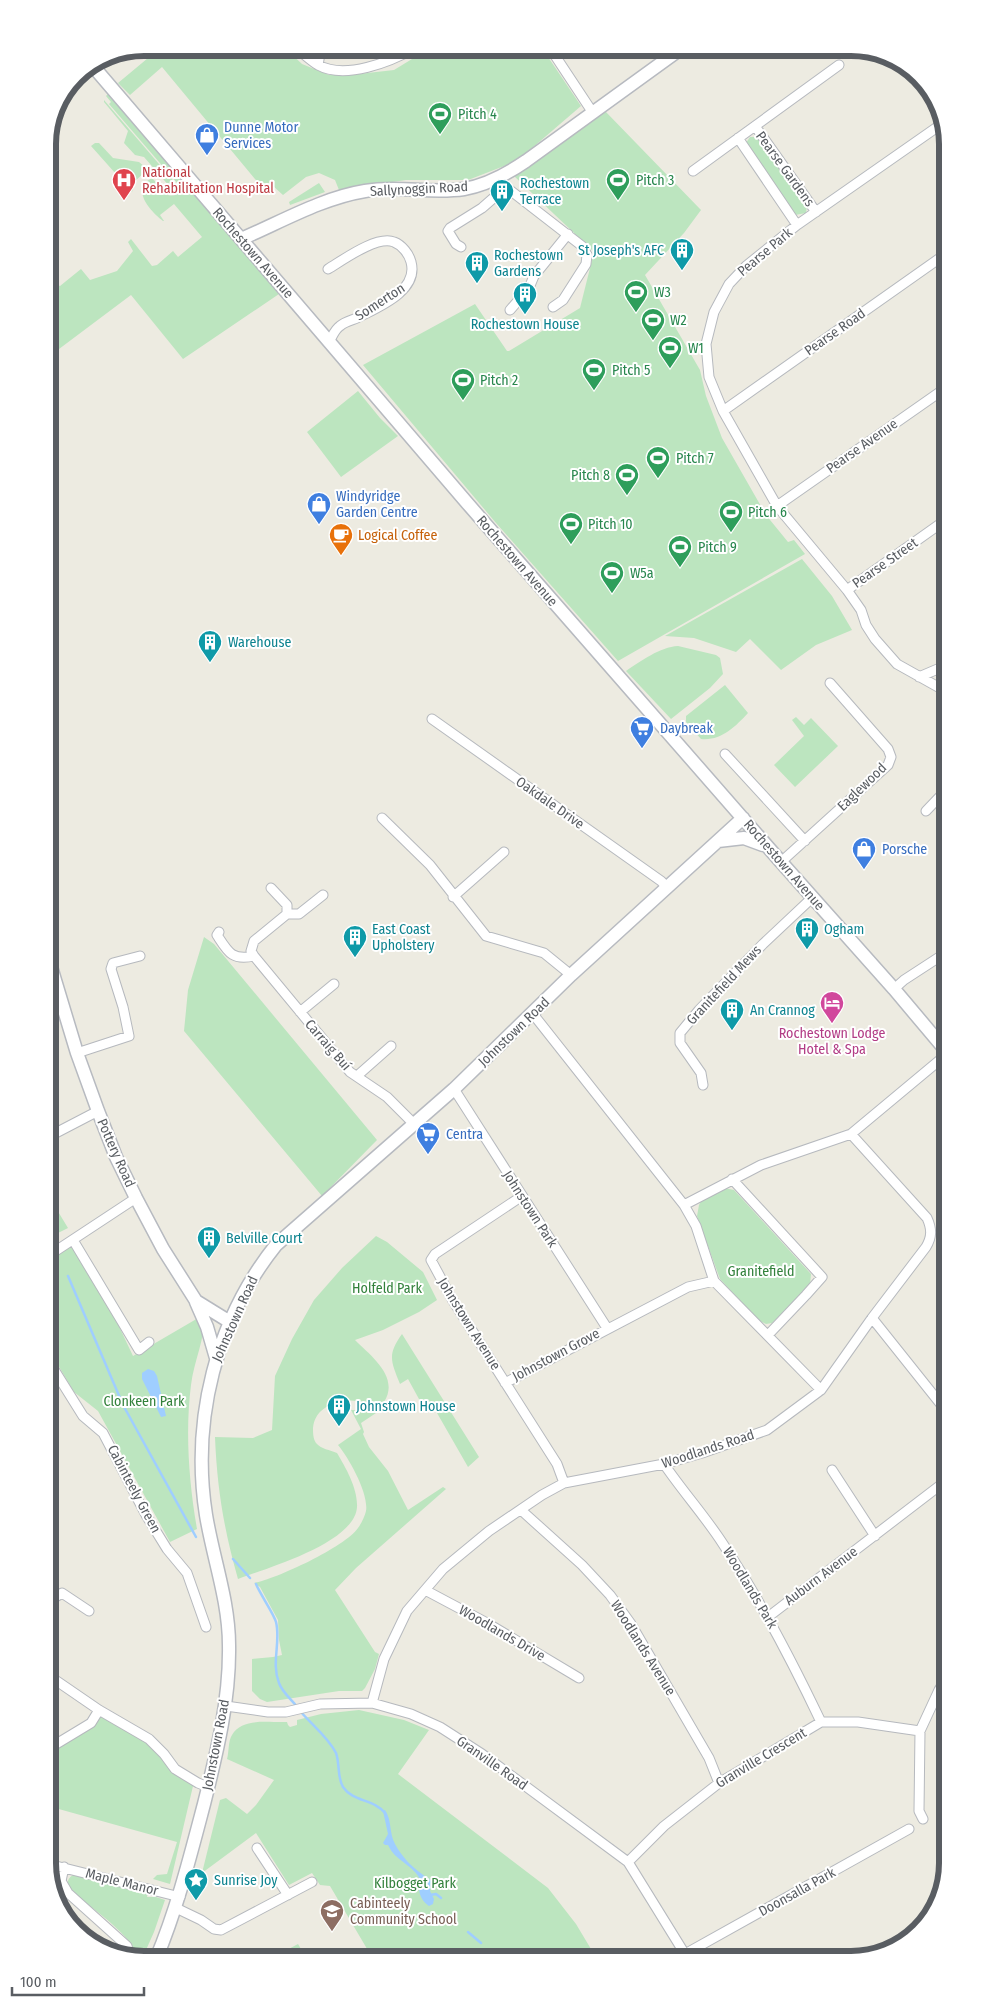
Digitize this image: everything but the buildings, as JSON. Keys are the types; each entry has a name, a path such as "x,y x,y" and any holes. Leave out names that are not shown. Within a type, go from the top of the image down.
{"street":[{"path":"306,56 318,65 333,69 351,70 377,65 400,56"},
{"path":"318,65 320,56"},
{"path":"555,56 593,113"},
{"name":"Sallynoggin Road","path":"241,239 326,202 358,192 388,188 463,189 503,182 526,161 671,56"},
{"name":"Pearse Gardens","path":"693,171 839,65"},
{"name":"Rochestown Avenue","path":"96,70 468,504 781,862 894,988 939,1042"},
{"name":"Pearse Gardens","path":"755,126 816,212"},
{"name":"Pearse Park","path":"937,127 798,225 746,266 729,284 714,312 706,344 709,377 723,410 777,506 847,590 861,610 866,625 875,639 896,664 939,687"},
{"name":"Pearse Gardens","path":"738,138 798,225"},
{"path":"462,247 456,244 448,231 482,208 503,182 585,250 588,260 564,300 553,307"},
{"path":"510,310 529,288 534,276 568,234"},
{"name":"Somerton","path":"328,268 363,248 382,241 395,242 403,248 412,263 410,280 404,289 382,304 340,325 329,342"},
{"name":"Pearse Road","path":"723,410 939,259"},
{"name":"Pearse Avenue","path":"777,506 939,393"},
{"name":"Pearse Street","path":"847,590 939,525"},
{"path":"919,677 939,669"},
{"name":"Eaglewood","path":"781,862 888,765 891,757 888,749 830,683"},
{"name":"Oakdale Drive","path":"432,719 661,881 668,888"},
{"path":"725,754 805,841"},
{"path":"926,811 939,798"},
{"path":"382,818 430,865 453,897 486,936 544,953 571,975"},
{"name":"Johnstown Road","path":"159,1951 178,1902 208,1787 226,1706 229,1640 221,1585 206,1514 203,1476 204,1424 216,1358 243,1292 276,1245 454,1089 571,975 743,818"},
{"path":"718,841 744,838 768,847"},
{"path":"453,897 504,852"},
{"path":"271,888 287,905 287,914"},
{"path":"219,932 216,936 232,956 239,958 254,956 251,951 254,941 287,914 299,914 323,896"},
{"name":"Granitefield Mews","path":"703,1085 701,1073 680,1044 678,1038 680,1033 729,979 813,897"},
{"path":"77,1052 129,1036 123,1007 111,968 113,963 140,956"},
{"name":"Carraig Buí","path":"254,956 350,1072 360,1078 391,1046"},
{"path":"894,988 939,958"},
{"name":"Pottery Road","path":"56,983 77,1052 116,1157 162,1249 196,1301 230,1322"},
{"name":"Carraig Buí","path":"300,1012 334,984"},
{"path":"533,1014 684,1205 696,1226 714,1281 768,1334 820,1390"},
{"path":"684,1205 732,1179 770,1162 851,1134 939,1061"},
{"path":"360,1078 387,1097 414,1124"},
{"name":"Johnstown Park","path":"454,1089 607,1328"},
{"path":"56,1133 98,1111"},
{"name":"Woodlands Road","path":"372,1703 384,1659 407,1611 443,1569 489,1531 542,1495 564,1484 664,1464 767,1430 820,1390 926,1247 931,1236 931,1229 927,1218 851,1134"},
{"path":"732,1179 822,1277 768,1334"},
{"name":"Johnstown Avenue","path":"522,1196 435,1254 431,1260 452,1299 557,1464 564,1484"},
{"path":"56,1251 136,1198"},
{"path":"73,1240 139,1350 149,1342"},
{"path":"607,1328 688,1287 714,1281"},
{"path":"196,1301 207,1327 216,1358"},
{"path":"872,1318 939,1401"},
{"name":"Johnstown Grove","path":"505,1383 607,1328"},
{"name":"Cabinteely Green","path":"56,1373 83,1416 103,1433 146,1515 167,1549 188,1573 206,1627"},
{"name":"Woodlands Park","path":"664,1464 680,1488 723,1543 768,1617 790,1658 820,1722"},
{"path":"832,1470 875,1536"},
{"name":"Auburn Avenue","path":"768,1617 939,1487"},
{"name":"Woodlands Avenue","path":"521,1510 582,1565 610,1595 631,1624 695,1732 709,1758 719,1783"},
{"name":"Woodlands Drive","path":"425,1590 579,1678"},
{"path":"56,1597 62,1593 89,1611"},
{"path":"56,1680 99,1710 149,1739 164,1754 175,1769 208,1787"},
{"path":"924,1819 919,1811 920,1731 939,1690"},
{"name":"Granville Road","path":"226,1706 268,1712 343,1703 372,1703 411,1714 440,1727 482,1754 628,1862 682,1951"},
{"path":"56,1744 91,1724 99,1710"},
{"name":"Granville Crescent","path":"628,1862 664,1826 719,1783 820,1722 858,1722 920,1731"},
{"name":"Doonsalla Park","path":"696,1951 909,1829"},
{"path":"257,1848 288,1895 312,1882"},
{"name":"Maple Manor","path":"56,1866 178,1902 214,1929 220,1930 288,1895"},
{"name":"Maple Manor","path":"64,1867 61,1882 68,1893 127,1946 128,1949"}],"green space":[{"path":"150,56 294,56 302,64 329,75 350,75 394,70 417,56 547,56 581,106 517,161 468,180 406,180 339,190 335,180 319,173 306,177 283,195 273,186 265,191 162,67 130,95 118,83"},
{"path":"110,92 182,179 178,184 109,104 111,102 106,96"},
{"path":"104,100 177,185 174,188 170,187 144,157 135,155 124,143 128,131"},
{"path":"605,111 701,210 684,233 645,275 700,370 706,396 722,438 766,515 788,542 794,540 805,554 618,661 496,523 363,365 475,304 507,351 580,308 594,252 514,176"},
{"path":"750,137 757,137 807,206 806,213 795,215 746,143"},
{"path":"99,143 113,158 139,162 145,167 145,172 135,181 132,192 91,146"},
{"path":"152,178 171,196 189,187 279,294 183,359 131,295 59,349 56,346 56,284 60,286 81,269 90,280 117,271 133,251 128,242 131,239 152,266 157,265 173,251 178,257 202,237 174,204 160,215 164,221 153,212 142,194 146,183"},
{"path":"319,183 325,192 290,205 289,202"},
{"path":"358,391 398,436 341,477 307,432"},
{"path":"802,559 832,596 852,630 816,645 781,670 750,639 736,652 694,638 665,636"},
{"path":"678,646 716,655 720,658 723,674 710,688 671,719 626,671 664,649"},
{"path":"725,685 748,713 727,732 715,738 701,739 686,722 686,716"},
{"path":"796,717 804,725 811,718 838,746 795,787 774,765 804,736 792,720"},
{"path":"204,937 214,944 377,1140 322,1196 184,1031 188,990"},
{"name":"Granitefield","path":"724,1188 734,1190 811,1274 810,1285 772,1323 766,1324 758,1320 720,1279 697,1216 702,1199"},
{"path":"56,1208 68,1228 56,1234"},
{"name":"Holfeld Park","path":"376,1236 387,1242 423,1272 437,1300 419,1312 383,1330 355,1340 382,1368 386,1376 388,1393 384,1402 372,1404 342,1401 331,1405 319,1413 314,1422 314,1440 323,1448 337,1453 351,1479 357,1500 353,1520 342,1532 326,1543 288,1561 238,1579 222,1509 217,1474 215,1437 253,1438 272,1430 275,1376 292,1339 314,1300 342,1268"},
{"name":"Clonkeen Park","path":"59,1245 73,1248 116,1320 133,1356 205,1314 205,1323 191,1385 188,1421 190,1476 197,1529 170,1542 98,1411 74,1392 56,1362 56,1246"},
{"path":"402,1334 479,1457 468,1467 433,1406 425,1410 408,1379 400,1384 394,1369 392,1353"},
{"path":"351,1410 379,1411 361,1423 363,1434 369,1447 388,1471 408,1510 443,1487 446,1489 356,1568 335,1590 375,1652 379,1654 375,1669 365,1688 362,1691 339,1691 267,1702 260,1699 252,1691 252,1659 282,1655 278,1620 260,1587 254,1583 293,1569 325,1553 351,1536 364,1518 366,1504 361,1486 338,1445 361,1429"},
{"name":"Kilbogget Park","path":"359,1710 404,1720 429,1730 398,1774 548,1888 576,1924 592,1951 368,1951 330,1886 320,1885 312,1873 289,1885 256,1833 202,1873 220,1800 226,1798 247,1814 274,1780 227,1759 230,1740 236,1729 256,1722 287,1722 290,1727 297,1725 297,1720 321,1714"},
{"path":"102,1716 116,1721 140,1737 193,1786 170,1884 153,1879 157,1875 167,1874 177,1842 56,1808 56,1743"},
{"path":"73,1875 148,1893 147,1897 165,1900 146,1951 135,1950 128,1940 113,1925 70,1892 68,1887 69,1878"},
{"path":"298,1944 302,1951 285,1951"}],"water":[{"path":"148,1369 154,1371 157,1376 166,1416 161,1417 142,1379 142,1373"},
{"path":"385,1810 389,1818 393,1840 398,1849 410,1864 431,1881 430,1891 434,1899 433,1904 429,1906 420,1895 421,1881 418,1876 395,1855 388,1845 383,1843 388,1834 383,1811"}],"waterway":[{"path":"68,1276 123,1405 196,1537"},
{"path":"233,1559 250,1578"},
{"path":"256,1584 276,1622 276,1668 280,1686 298,1708"},
{"path":"301,1712 333,1747 338,1762 340,1779 347,1792 375,1805 385,1813"},
{"path":"430,1895 436,1894 441,1898"},
{"path":"468,1932 481,1943"}],"place":[{"name":"Pitch 4","path":"440,135"},
{"name":"Dunne Motor Services","path":"207,156"},
{"name":"National Rehabilitation Hospital","path":"124,201"},
{"name":"Pitch 3","path":"618,201"},
{"name":"Rochestown Terrace","path":"502,212"},
{"name":"St Joseph's AFC","path":"682,271"},
{"name":"Rochestown Gardens","path":"477,284"},
{"name":"W3","path":"636,313"},
{"name":"Rochestown House","path":"525,315"},
{"name":"W2","path":"653,341"},
{"name":"W1","path":"670,369"},
{"name":"Pitch 5","path":"594,391"},
{"name":"Pitch 2","path":"463,401"},
{"name":"Pitch 7","path":"658,479"},
{"name":"Pitch 8","path":"627,496"},
{"name":"Windyridge Garden Centre","path":"319,525"},
{"name":"Pitch 6","path":"731,533"},
{"name":"Pitch 10","path":"571,545"},
{"name":"Logical Coffee","path":"341,556"},
{"name":"Pitch 9","path":"680,568"},
{"name":"W5a","path":"612,594"},
{"name":"Warehouse","path":"210,663"},
{"name":"Daybreak","path":"642,749"},
{"name":"Porsche","path":"864,870"},
{"name":"Ogham","path":"807,950"},
{"name":"East Coast Upholstery","path":"355,958"},
{"name":"Rochestown Lodge Hotel & Spa","path":"832,1024"},
{"name":"An Crannog","path":"732,1031"},
{"name":"Centra","path":"428,1155"},
{"name":"Belville Court","path":"209,1259"},
{"name":"Johnstown House","path":"339,1427"},
{"name":"Sunrise Joy","path":"196,1901"},
{"name":"Cabinteely Community School","path":"332,1932"}]}
